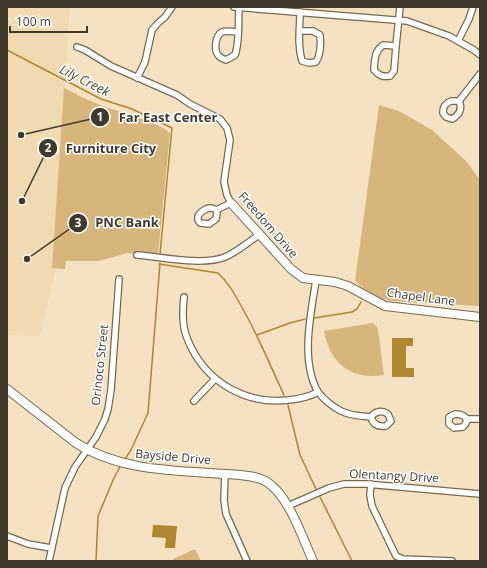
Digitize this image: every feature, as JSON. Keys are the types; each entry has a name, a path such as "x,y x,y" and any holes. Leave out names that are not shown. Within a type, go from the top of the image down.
{"street":[{"path":"77,47 85,50 111,66 137,78 144,62 152,30 165,17 172,7"},
{"path":"238,32 226,31 219,35 217,38 216,50 220,58 226,60 235,55 237,50 238,32 238,7 399,19 416,24 458,41 480,55"},
{"path":"396,46 383,45 377,49 374,70 378,75 390,76 394,71 400,7"},
{"path":"458,41 473,7"},
{"path":"300,12 300,31 300,53 302,60 309,63 316,62 319,57 321,42 320,35 313,31 300,31"},
{"path":"459,101 480,74"},
{"name":"Freedom Drive","path":"137,78 177,95 190,104 220,119 224,123 229,134 230,146 224,182 227,195 231,203 259,235 297,274 304,278 316,280"},
{"path":"216,210 231,203"},
{"path":"137,255 192,260 217,259 231,254 259,235"},
{"name":"Orinoco Street","path":"48,561 66,488 75,468 88,450 103,423 110,399 119,279"},
{"path":"316,280 310,317 308,344 312,376 318,392 342,412 355,416 371,417"},
{"name":"Chapel Lane","path":"316,280 335,282 348,286 385,306 480,317"},
{"path":"184,297 183,320 188,340 199,360 215,379 244,395 264,400 284,401 313,395 318,392"},
{"path":"194,401 215,379"},
{"name":"Bayside Drive","path":"7,389 76,443 88,450 119,462 132,466 225,473 253,477 267,483 280,494 288,506 313,561"},
{"path":"467,419 480,419"},
{"path":"225,473 226,514 247,561"},
{"name":"Olentangy Drive","path":"288,506 336,486 352,484 372,484 480,494"},
{"path":"372,484 370,495 372,506 396,556 403,559 452,561"},
{"path":"7,536 28,544 51,548"}],"shaded area":[{"path":"7,7 70,7 52,268 56,268 40,336 7,335"},
{"path":"64,88 106,107 155,124 170,133 158,255 127,253 99,261 66,261 65,269 52,268"},
{"path":"379,105 399,111 432,130 466,161 480,180 480,306 391,301 380,298 355,281"},
{"path":"373,323 378,330 384,375 372,376 352,372 337,361 327,343 324,331"},
{"path":"392,338 413,338 413,346 406,346 406,368 414,368 414,377 392,377"},
{"path":"153,525 177,526 175,548 165,548 166,538 152,537"},
{"path":"195,549 201,561 174,561 173,559"}],"waterway":[{"name":"Lily Creek","path":"7,50 101,99 132,109 172,128 160,254"},
{"path":"125,459 131,450 148,413 160,263"},
{"path":"159,264 218,273 222,277 232,291 249,321 284,395"},
{"path":"314,318 352,312 357,309 361,302"},
{"path":"257,335 305,319"},
{"path":"288,405 300,455 316,489"},
{"path":"96,561 98,516 120,467"},
{"path":"320,497 352,561"}],"place":[{"name":"Far East Center","path":"21,135"},
{"name":"Furniture City","path":"22,201"},
{"name":"PNC Bank","path":"27,259"}]}
